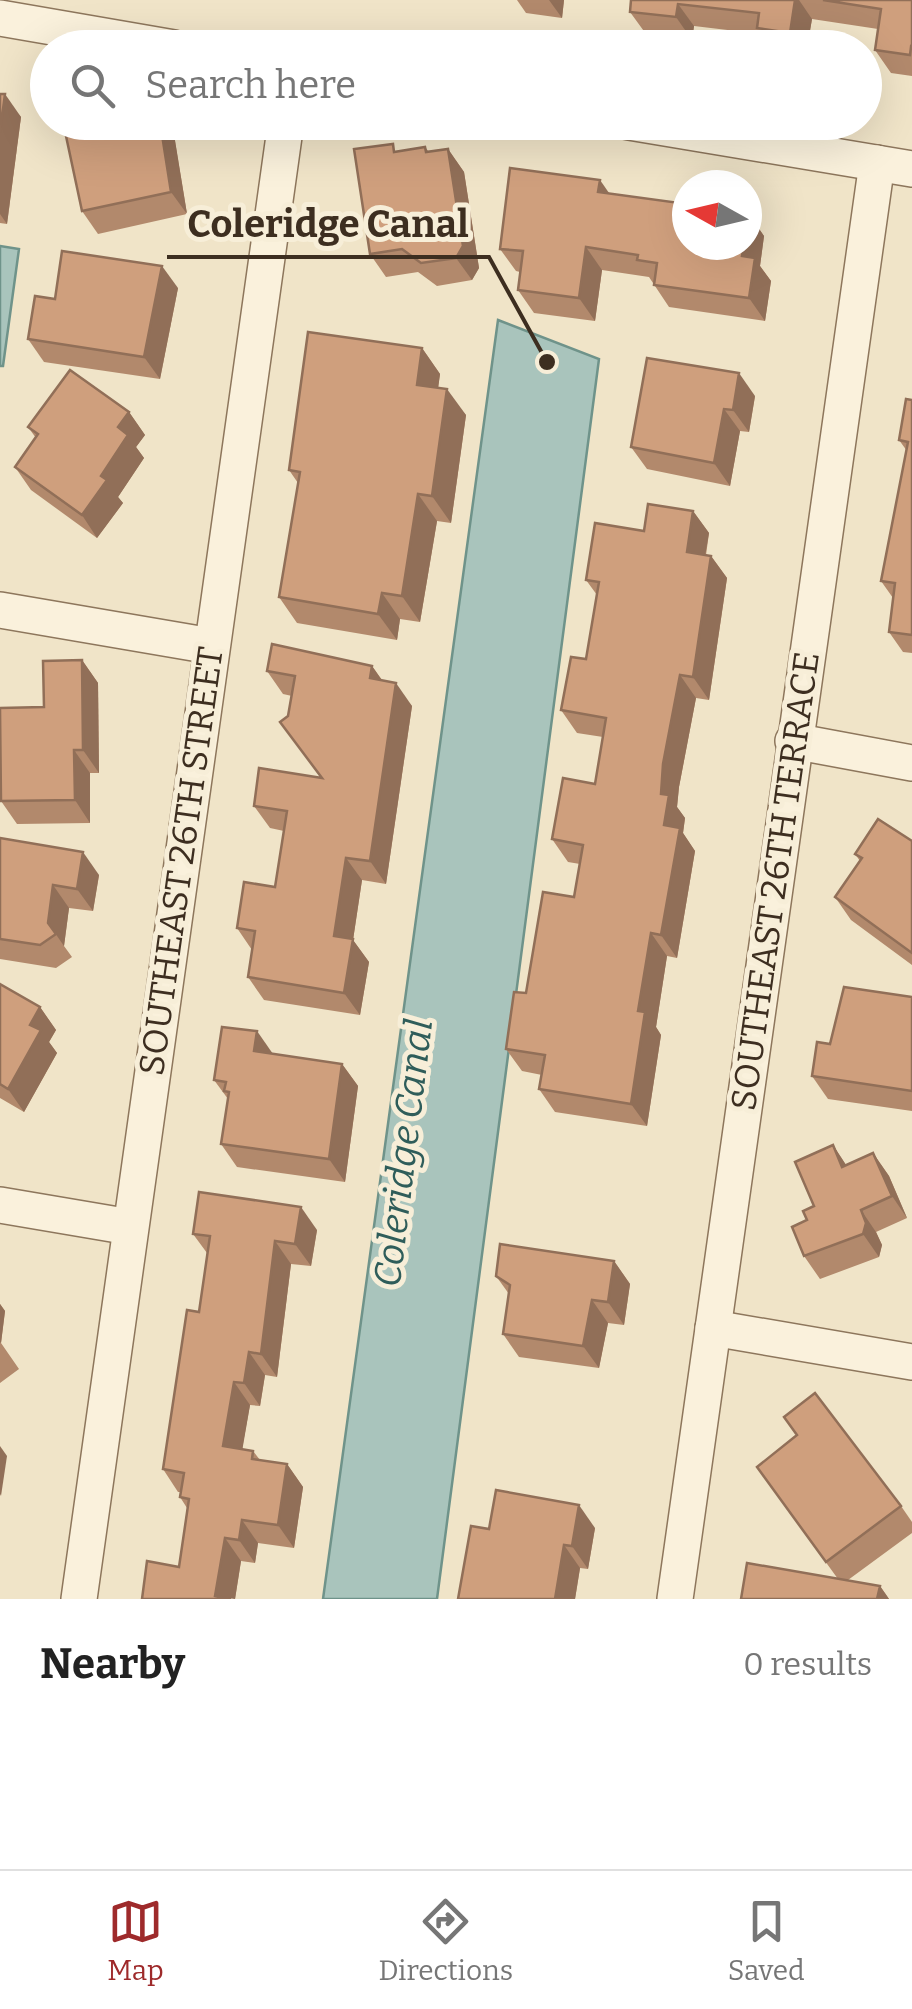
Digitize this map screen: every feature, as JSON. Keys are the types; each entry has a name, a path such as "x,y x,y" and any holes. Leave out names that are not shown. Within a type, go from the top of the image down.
{"street":[{"path":"0,18 70,30"},
{"name":"SOUTHEAST 26TH STREET","path":"79,1599 283,140"},
{"path":"738,140 912,169"},
{"name":"SOUTHEAST 26TH TERRACE","path":"674,1599 877,163"},
{"path":"0,610 211,646"},
{"path":"794,741 912,763"},
{"path":"0,1206 130,1227"},
{"path":"713,1328 912,1362"}],"water":[{"path":"0,246 19,249 3,366 0,366"},
{"path":"498,320 599,359 437,1599 323,1599"}],"building":[{"path":"631,0 795,0 790,30 757,28 759,13 678,4 676,17 630,12"},
{"path":"823,0 912,0 910,55 882,51 882,30 878,30 881,9"},
{"path":"0,94 5,94 0,132"},
{"path":"67,140 163,140 171,192 82,211"},
{"path":"393,144 394,152 425,147 426,152 448,149 463,246 456,258 421,263 402,249 370,254 354,149"},
{"path":"510,168 600,180 598,192 672,202 672,260 755,260 749,298 654,285 657,263 637,260 638,255 586,247 579,298 518,290 523,251 500,249"},
{"path":"62,251 162,266 144,357 28,339 35,296 55,299"},
{"path":"308,332 422,348 417,385 447,389 432,496 418,494 402,596 382,593 378,614 279,597 300,472 289,470"},
{"path":"647,358 739,373 733,410 724,409 714,463 631,447"},
{"path":"70,370 129,412 118,427 128,435 101,476 107,480 82,515 15,467 38,434 28,427"},
{"path":"906,399 912,400 912,635 889,632 895,583 881,581 908,442 899,440"},
{"path":"648,504 693,511 687,552 711,556 693,677 680,675 663,764 661,794 669,795 664,825 680,828 661,935 651,933 638,1011 645,1012 631,1104 539,1089 545,1055 506,1049 514,992 526,993 543,892 574,897 583,845 552,839 563,778 595,784 606,718 561,710 571,657 586,659 599,582 586,580 595,523 644,531"},
{"path":"272,644 372,666 370,678 396,683 370,861 346,858 334,936 353,939 344,993 248,977 255,931 237,928 244,882 275,887 287,811 254,806 259,768 322,778 280,722 288,716 295,676 267,671"},
{"path":"82,660 83,750 74,750 75,800 1,801 0,708 44,707 43,661"},
{"path":"878,819 912,841 912,953 835,897 862,858 855,854"},
{"path":"0,838 83,852 77,889 53,885 48,923 56,934 40,945 0,939"},
{"path":"0,984 40,1007 30,1025 41,1030 8,1089 0,1084"},
{"path":"844,987 912,997 912,1091 812,1076 817,1042 830,1044"},
{"path":"222,1027 257,1031 254,1051 342,1064 329,1159 221,1144 229,1092 224,1091 226,1082 214,1080"},
{"path":"833,1145 842,1167 873,1153 892,1196 861,1210 866,1223 863,1234 804,1256 792,1227 807,1220 803,1211 814,1206 795,1162"},
{"path":"199,1192 301,1207 295,1244 275,1241 261,1354 249,1352 244,1383 234,1382 223,1446 253,1451 252,1459 287,1464 278,1525 242,1520 239,1540 225,1538 215,1596 231,1599 142,1599 147,1561 179,1567 189,1499 180,1497 184,1473 163,1469 187,1310 199,1312 210,1236 193,1234"},
{"path":"500,1244 614,1261 608,1302 592,1300 583,1346 503,1334 510,1285 496,1276"},
{"path":"815,1393 901,1506 826,1562 757,1467 797,1435 784,1417"},
{"path":"496,1490 579,1505 572,1546 564,1545 555,1599 458,1599 471,1526 489,1529"},
{"path":"747,1563 880,1586 877,1599 741,1599"}],"place":[{"name":"Coleridge Canal","path":"547,362"}]}
